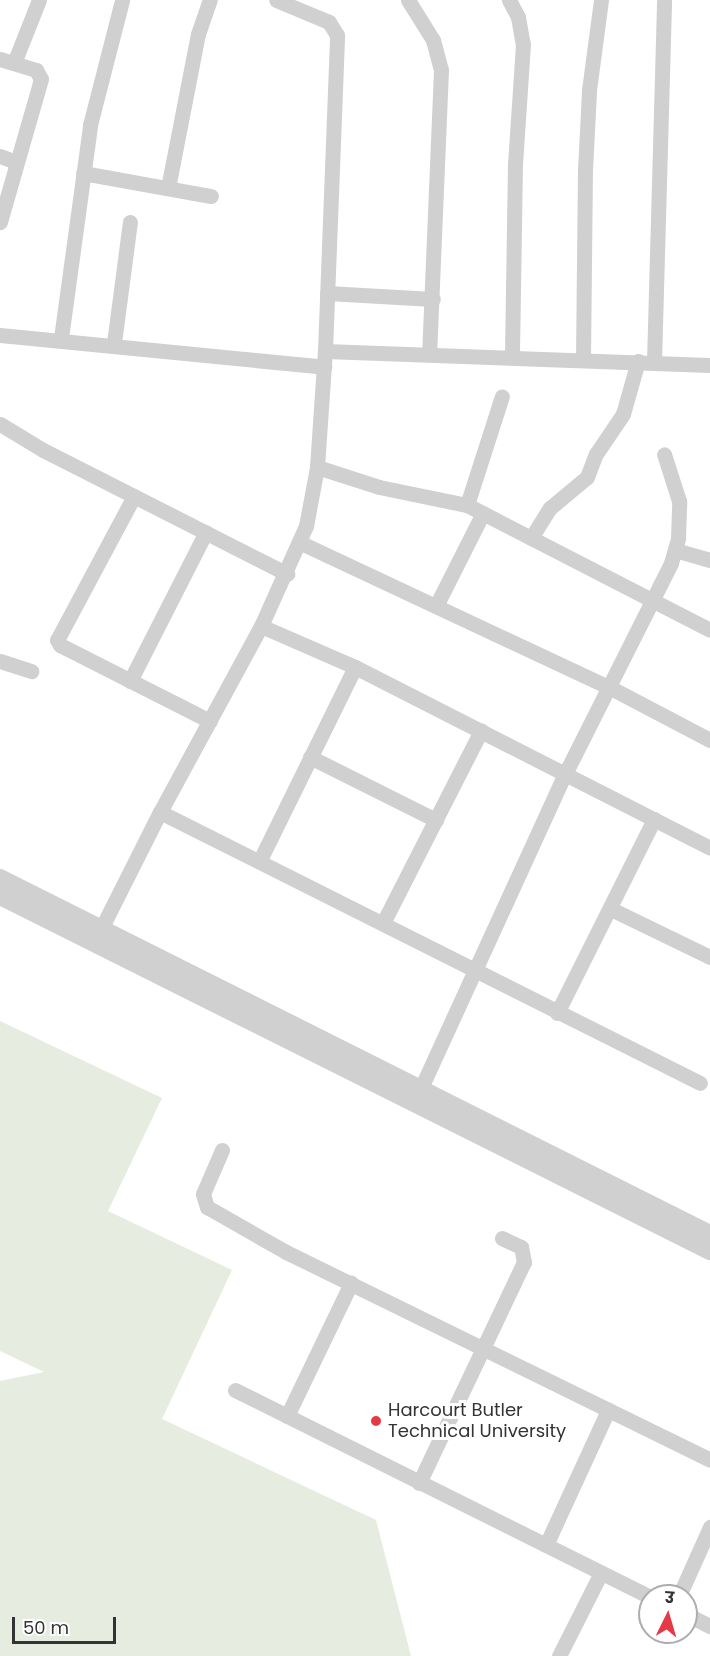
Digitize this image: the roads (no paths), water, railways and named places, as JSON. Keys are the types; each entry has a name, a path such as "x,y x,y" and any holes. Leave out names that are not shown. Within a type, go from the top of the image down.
{"street":[{"path":"0,222 41,78 36,70 7,61 39,0"},
{"path":"61,338 82,173 99,86 122,0"},
{"path":"168,188 198,34 210,0"},
{"path":"98,935 160,812 287,574 301,543 317,467 326,351 336,29 317,16 276,0"},
{"path":"408,0 434,40 441,70 429,353"},
{"path":"509,0 518,17 523,44 514,173 512,357"},
{"path":"583,359 585,170 589,90 601,0"},
{"path":"531,538 550,508 587,477 596,454 623,414 646,362 664,0"},
{"path":"0,156 16,162"},
{"path":"82,173 211,196"},
{"path":"114,344 130,222"},
{"path":"327,293 433,299"},
{"path":"0,335 61,338 324,367"},
{"path":"326,351 710,364"},
{"path":"467,505 502,396"},
{"path":"0,424 287,574"},
{"path":"417,1096 472,970 675,549 679,501 664,454"},
{"path":"317,467 379,487 467,505 710,630"},
{"path":"134,496 57,640 130,681 210,721"},
{"path":"436,606 483,513"},
{"path":"130,681 206,532"},
{"path":"301,543 609,687 710,740"},
{"path":"675,549 710,560"},
{"path":"261,626 355,667 710,848"},
{"path":"0,661 31,671"},
{"path":"260,860 355,667"},
{"path":"383,923 481,731"},
{"path":"310,758 436,820"},
{"path":"160,812 260,860 472,970 700,1083"},
{"path":"557,1013 654,819"},
{"path":"5,890 417,1096 710,1251"},
{"path":"611,909 710,957"},
{"path":"417,1096 710,1234"},
{"path":"222,1150 203,1194 207,1207 351,1283 710,1460"},
{"path":"419,1483 524,1262 521,1247 502,1238"},
{"path":"286,1416 351,1283"},
{"path":"235,1390 638,1591"},
{"path":"546,1545 608,1410"},
{"path":"684,1584 710,1527"},
{"path":"559,1656 601,1573"}],"place":[{"name":"Harcourt Butler Technical University","path":"376,1421"}]}
